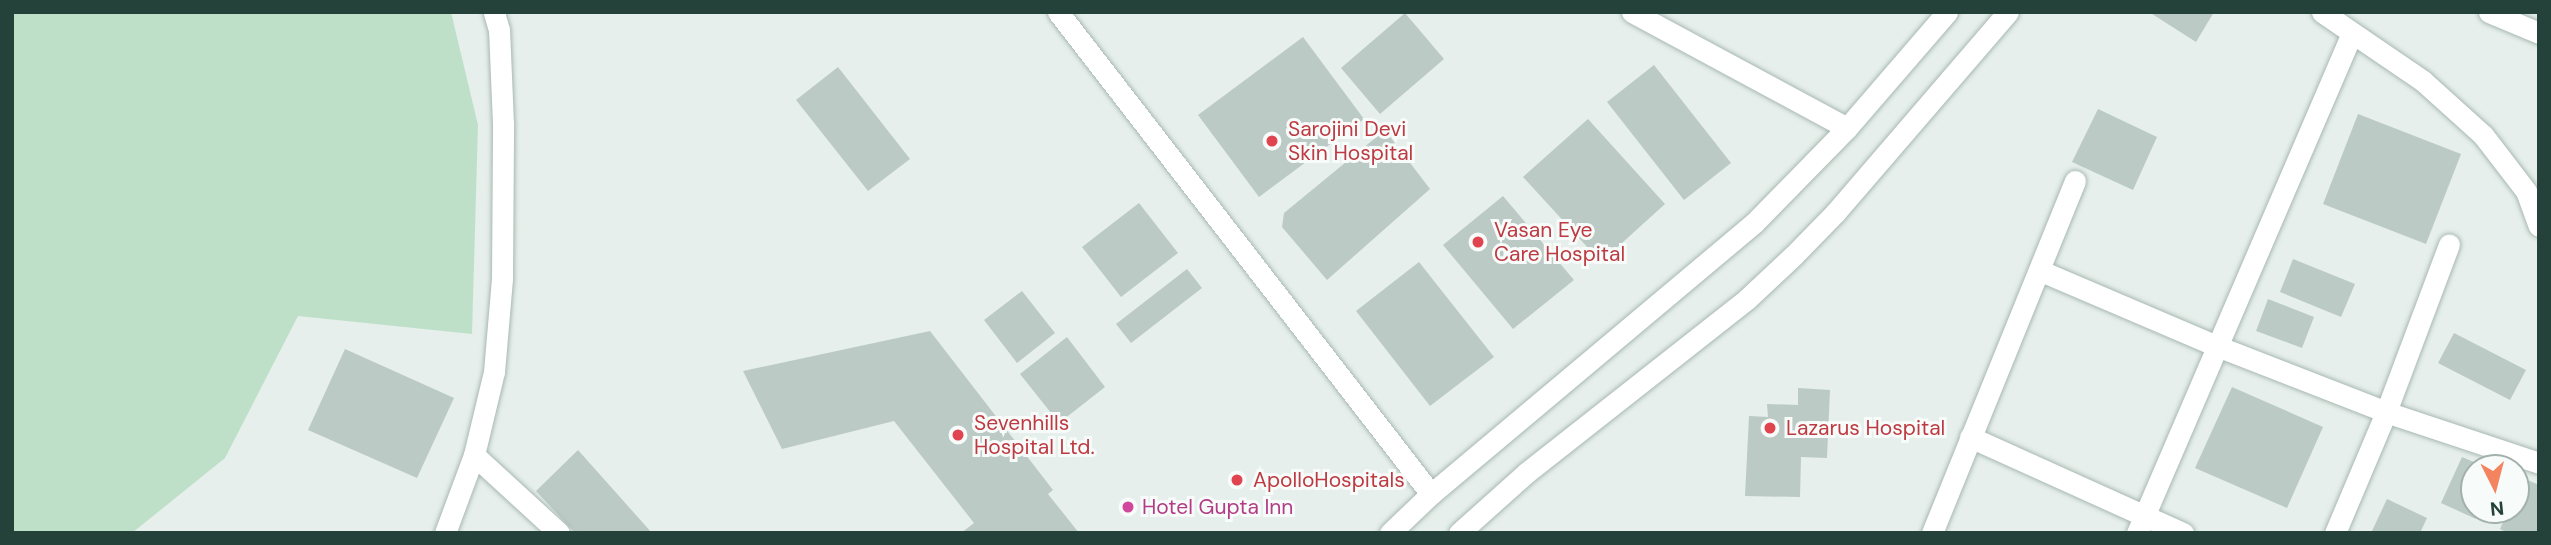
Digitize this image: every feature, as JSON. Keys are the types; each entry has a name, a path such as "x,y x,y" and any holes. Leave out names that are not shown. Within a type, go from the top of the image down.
{"street":[{"path":"445,533 474,456 494,372 502,279 503,124 499,30 494,12"},
{"path":"1058,12 1431,494"},
{"path":"1632,12 1847,128"},
{"path":"1390,533 1431,494 1754,223 1847,128 1947,12"},
{"path":"1459,533 1526,473 1727,316 1784,264 1835,213 2008,12"},
{"path":"2322,12 2423,81 2483,135 2526,191 2539,226"},
{"path":"2489,12 2539,33"},
{"path":"2141,525 2352,33"},
{"path":"1932,533 2041,271 2075,181"},
{"path":"2335,533 2386,412 2449,244"},
{"path":"2041,271 2217,346 2386,412 2539,463"},
{"path":"1970,437 2141,525 2183,533"},
{"path":"474,456 559,533"}],"green space":[{"path":"12,12 451,12 478,125 472,334 298,316 225,458 132,533 12,533"}],"building":[{"path":"2149,12 2214,12 2196,42"},
{"path":"1405,13 1444,59 1380,114 1341,68"},
{"path":"1303,37 1364,119 1259,197 1198,115"},
{"path":"1654,65 1731,163 1684,200 1607,102"},
{"path":"838,67 910,159 868,191 796,100"},
{"path":"2098,109 2157,137 2133,190 2072,162"},
{"path":"2358,114 2461,154 2426,244 2323,204"},
{"path":"1588,119 1665,204 1601,262 1523,177"},
{"path":"1385,130 1430,189 1327,280 1282,227 1284,213"},
{"path":"1503,196 1574,280 1513,329 1443,245"},
{"path":"1139,203 1178,253 1121,297 1082,247"},
{"path":"2293,259 2355,284 2341,317 2280,292"},
{"path":"1419,262 1494,357 1430,406 1356,311"},
{"path":"1187,269 1202,288 1131,343 1116,324"},
{"path":"1022,291 1055,333 1017,363 984,320"},
{"path":"2268,299 2314,317 2302,348 2256,331"},
{"name":"Sevenhills Hospital Ltd.","path":"930,331 1053,490 1048,494 1079,533 961,533 974,523 894,421 782,449 743,371"},
{"path":"2454,333 2526,370 2510,400 2438,363"},
{"path":"1067,337 1105,387 1059,423 1020,374"},
{"path":"345,349 454,398 417,478 308,430"},
{"path":"2232,387 2323,427 2287,508 2195,468"},
{"path":"1798,388 1830,390 1827,458 1801,457 1800,497 1745,496 1749,416 1768,417 1767,404 1798,405"},
{"path":"578,450 652,533 575,533 536,491"},
{"path":"2460,461 2460,512 2441,503"},
{"path":"2530,481 2539,485 2539,533 2508,533 2500,529 2502,524 2530,524"},
{"path":"2387,499 2427,518 2420,533 2371,533"}],"place":[{"name":"Sarojini Devi Skin Hospital","path":"1272,141"},
{"name":"Vasan Eye Care Hospital","path":"1478,242"},
{"name":"Lazarus Hospital","path":"1770,428"},
{"name":"Sevenhills Hospital Ltd.","path":"958,435"},
{"name":"ApolloHospitals","path":"1237,480"},
{"name":"Hotel Gupta Inn","path":"1128,507"}]}
